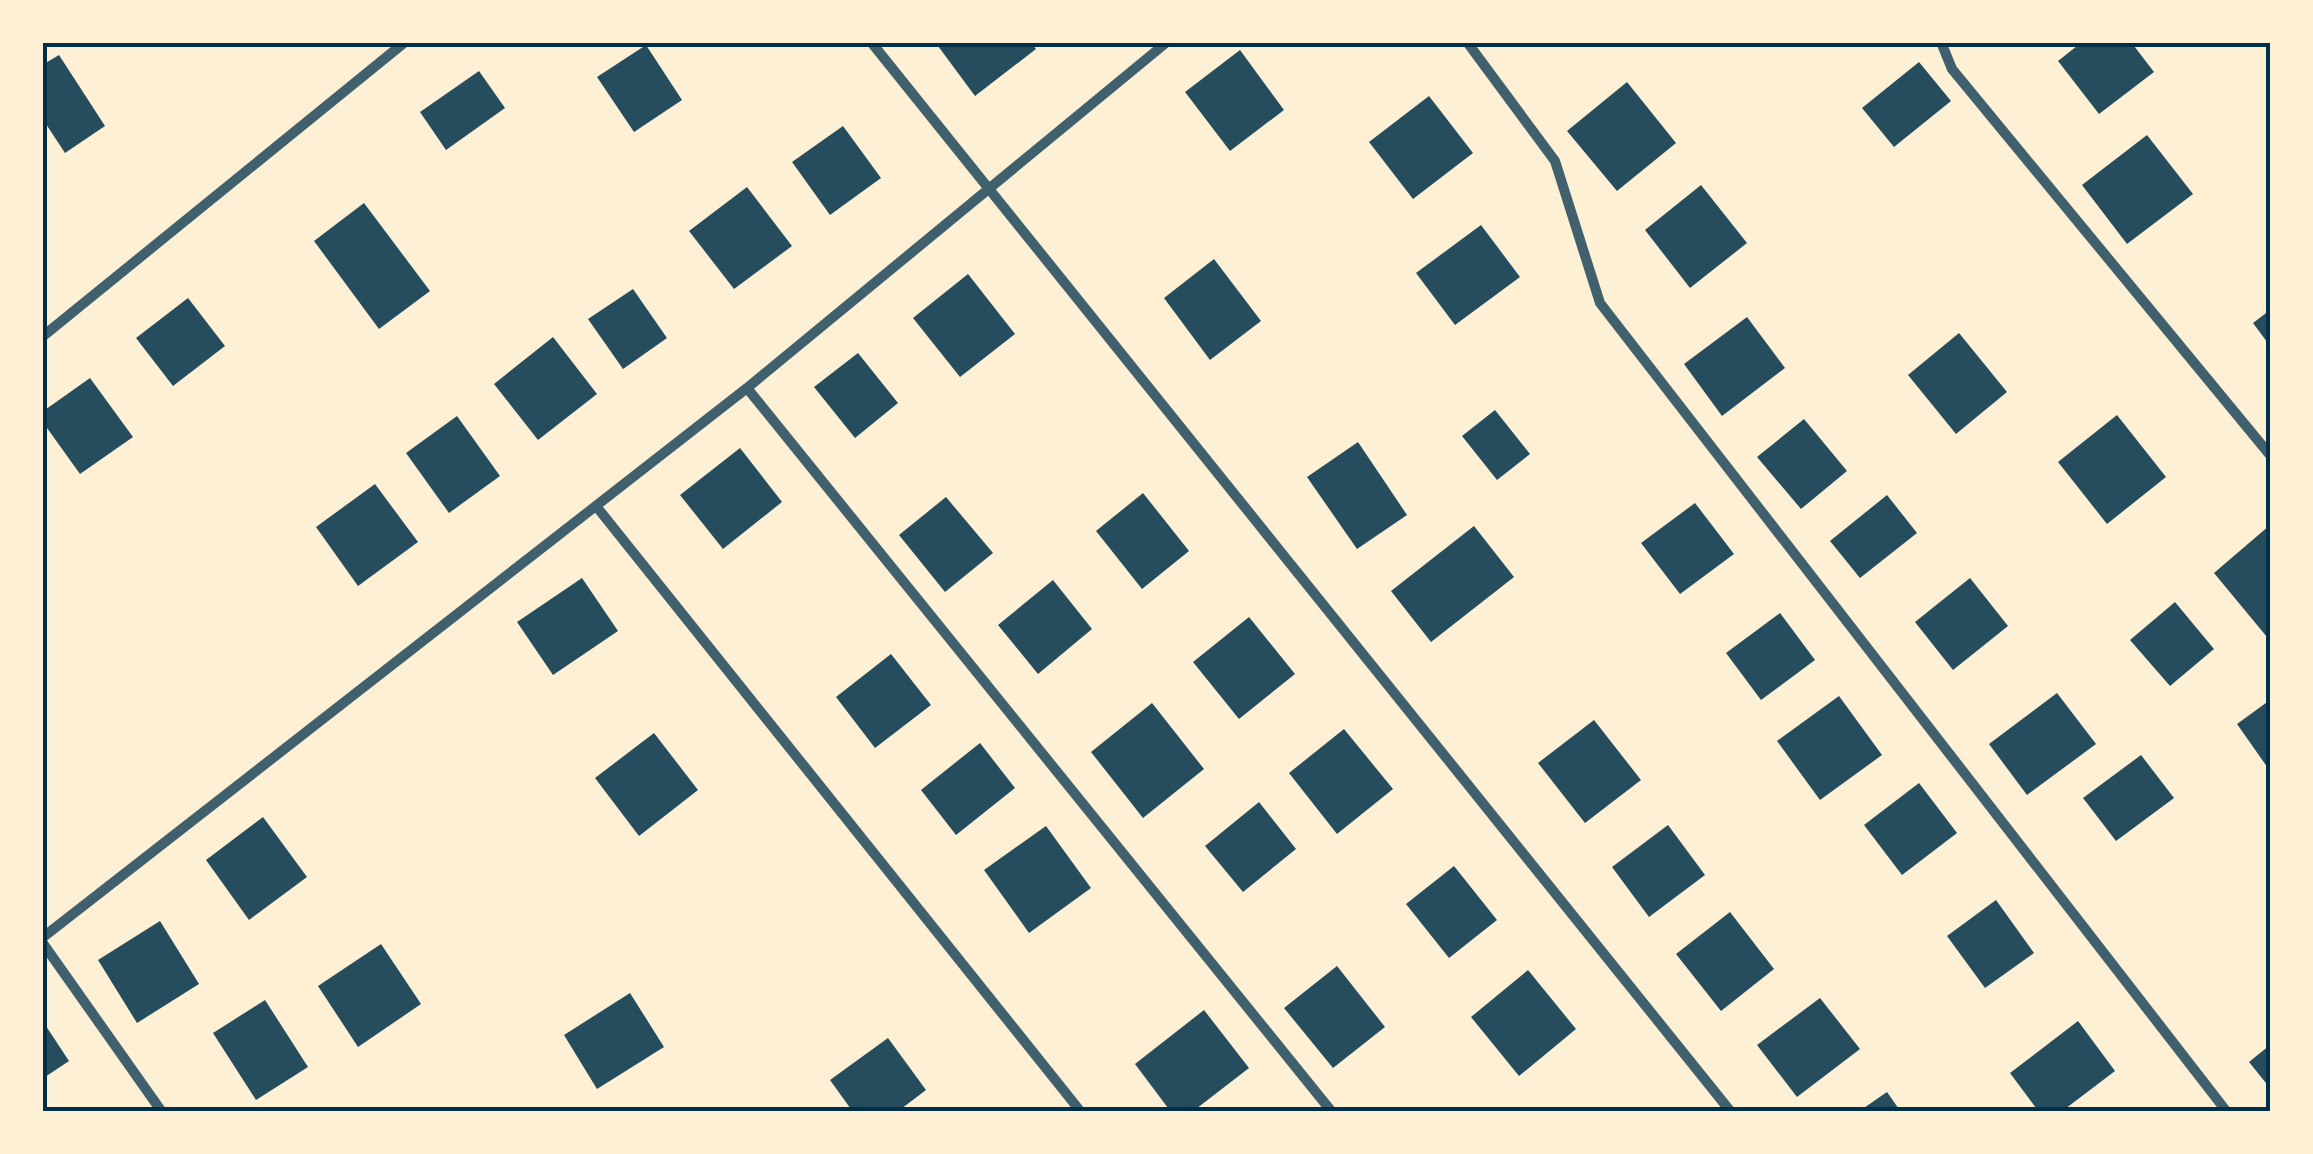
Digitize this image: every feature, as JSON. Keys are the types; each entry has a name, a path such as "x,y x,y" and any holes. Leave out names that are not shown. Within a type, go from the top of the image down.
{"street":[{"path":"42,337 405,42"},
{"path":"871,42 1731,1112"},
{"path":"162,1112 42,940 747,388 1167,42"},
{"path":"1468,42 1555,161 1600,303 2227,1112"},
{"path":"1941,42 1952,69 2270,455"},
{"path":"747,388 1332,1112"},
{"path":"596,506 1081,1112"}],"building":[{"path":"935,42 1031,42 1036,49 975,96"},
{"path":"2082,42 2131,42 2154,72 2099,114 2058,61"},
{"path":"646,45 682,100 634,132 597,77"},
{"path":"1240,50 1284,110 1230,151 1185,92"},
{"path":"59,55 105,126 65,153 42,118 42,65"},
{"path":"1919,62 1951,101 1894,147 1862,108"},
{"path":"479,71 505,108 446,150 420,112"},
{"path":"1627,82 1676,143 1617,191 1567,131"},
{"path":"1429,96 1473,153 1413,199 1369,142"},
{"path":"843,126 881,178 830,215 792,162"},
{"path":"2147,135 2193,194 2127,244 2082,185"},
{"path":"1701,185 1747,243 1690,288 1645,230"},
{"path":"747,187 792,246 734,289 689,231"},
{"path":"364,203 430,291 379,329 314,241"},
{"path":"1481,225 1520,277 1455,325 1416,273"},
{"path":"1214,259 1261,321 1210,360 1164,298"},
{"path":"968,274 1015,334 960,377 913,318"},
{"path":"633,289 667,338 623,369 588,319"},
{"path":"188,298 225,346 173,386 136,338"},
{"path":"2270,310 2270,346 2253,323"},
{"path":"1747,317 1785,368 1722,416 1684,364"},
{"path":"1959,333 2007,392 1956,434 1908,375"},
{"path":"553,337 597,394 538,440 494,384"},
{"path":"858,353 898,403 855,438 814,387"},
{"path":"90,378 133,437 80,474 42,421 42,412"},
{"path":"1495,410 1530,454 1497,480 1462,436"},
{"path":"2117,415 2166,477 2107,524 2058,462"},
{"path":"457,416 500,476 449,513 406,453"},
{"path":"1804,419 1847,471 1801,509 1757,457"},
{"path":"1358,442 1407,515 1357,549 1307,477"},
{"path":"740,448 782,502 723,549 680,495"},
{"path":"375,484 418,542 358,586 316,527"},
{"path":"1143,493 1189,551 1142,589 1096,531"},
{"path":"1887,495 1917,533 1860,578 1830,541"},
{"path":"946,497 993,553 945,592 899,535"},
{"path":"1695,503 1734,554 1680,594 1641,543"},
{"path":"2270,525 2270,634 2267,637 2214,573"},
{"path":"1474,526 1514,577 1431,642 1391,591"},
{"path":"582,578 618,631 553,675 517,622"},
{"path":"1970,578 2008,626 1953,670 1915,622"},
{"path":"1053,580 1092,629 1038,674 998,625"},
{"path":"2175,602 2214,649 2170,686 2130,640"},
{"path":"1780,613 1815,660 1761,700 1726,653"},
{"path":"1249,617 1295,674 1239,719 1193,662"},
{"path":"891,654 931,705 875,748 836,697"},
{"path":"2057,693 2096,744 2027,795 1989,744"},
{"path":"1839,696 1882,755 1820,800 1777,741"},
{"path":"2270,700 2270,771 2237,724"},
{"path":"1152,703 1204,769 1143,818 1091,752"},
{"path":"1594,720 1641,780 1585,823 1538,763"},
{"path":"1344,729 1393,789 1337,834 1289,773"},
{"path":"654,733 698,790 639,836 595,778"},
{"path":"980,743 1015,788 956,835 921,790"},
{"path":"2141,755 2174,798 2116,841 2083,798"},
{"path":"1919,783 1957,833 1902,875 1864,825"},
{"path":"1259,802 1296,849 1243,892 1205,846"},
{"path":"263,817 307,877 249,920 206,860"},
{"path":"1668,825 1705,875 1649,917 1612,867"},
{"path":"1046,826 1091,888 1029,933 984,870"},
{"path":"1454,866 1497,920 1449,958 1406,904"},
{"path":"1996,900 2034,953 1985,988 1947,936"},
{"path":"1730,912 1774,969 1721,1011 1676,954"},
{"path":"160,921 199,984 137,1023 98,960"},
{"path":"381,944 421,1004 358,1047 318,986"},
{"path":"1337,966 1385,1027 1333,1068 1284,1008"},
{"path":"1528,970 1576,1029 1519,1076 1471,1017"},
{"path":"630,993 664,1047 597,1089 564,1035"},
{"path":"1820,998 1860,1049 1797,1097 1757,1045"},
{"path":"265,1000 308,1067 256,1100 213,1033"},
{"path":"1204,1010 1249,1068 1192,1112 1171,1112 1135,1064"},
{"path":"42,1020 69,1061 42,1079"},
{"path":"2078,1021 2115,1071 2061,1112 2039,1112 2010,1073"},
{"path":"888,1038 926,1090 897,1112 853,1112 830,1080"},
{"path":"2270,1045 2270,1088 2249,1062"},
{"path":"1887,1092 1901,1112 1858,1112"}]}
